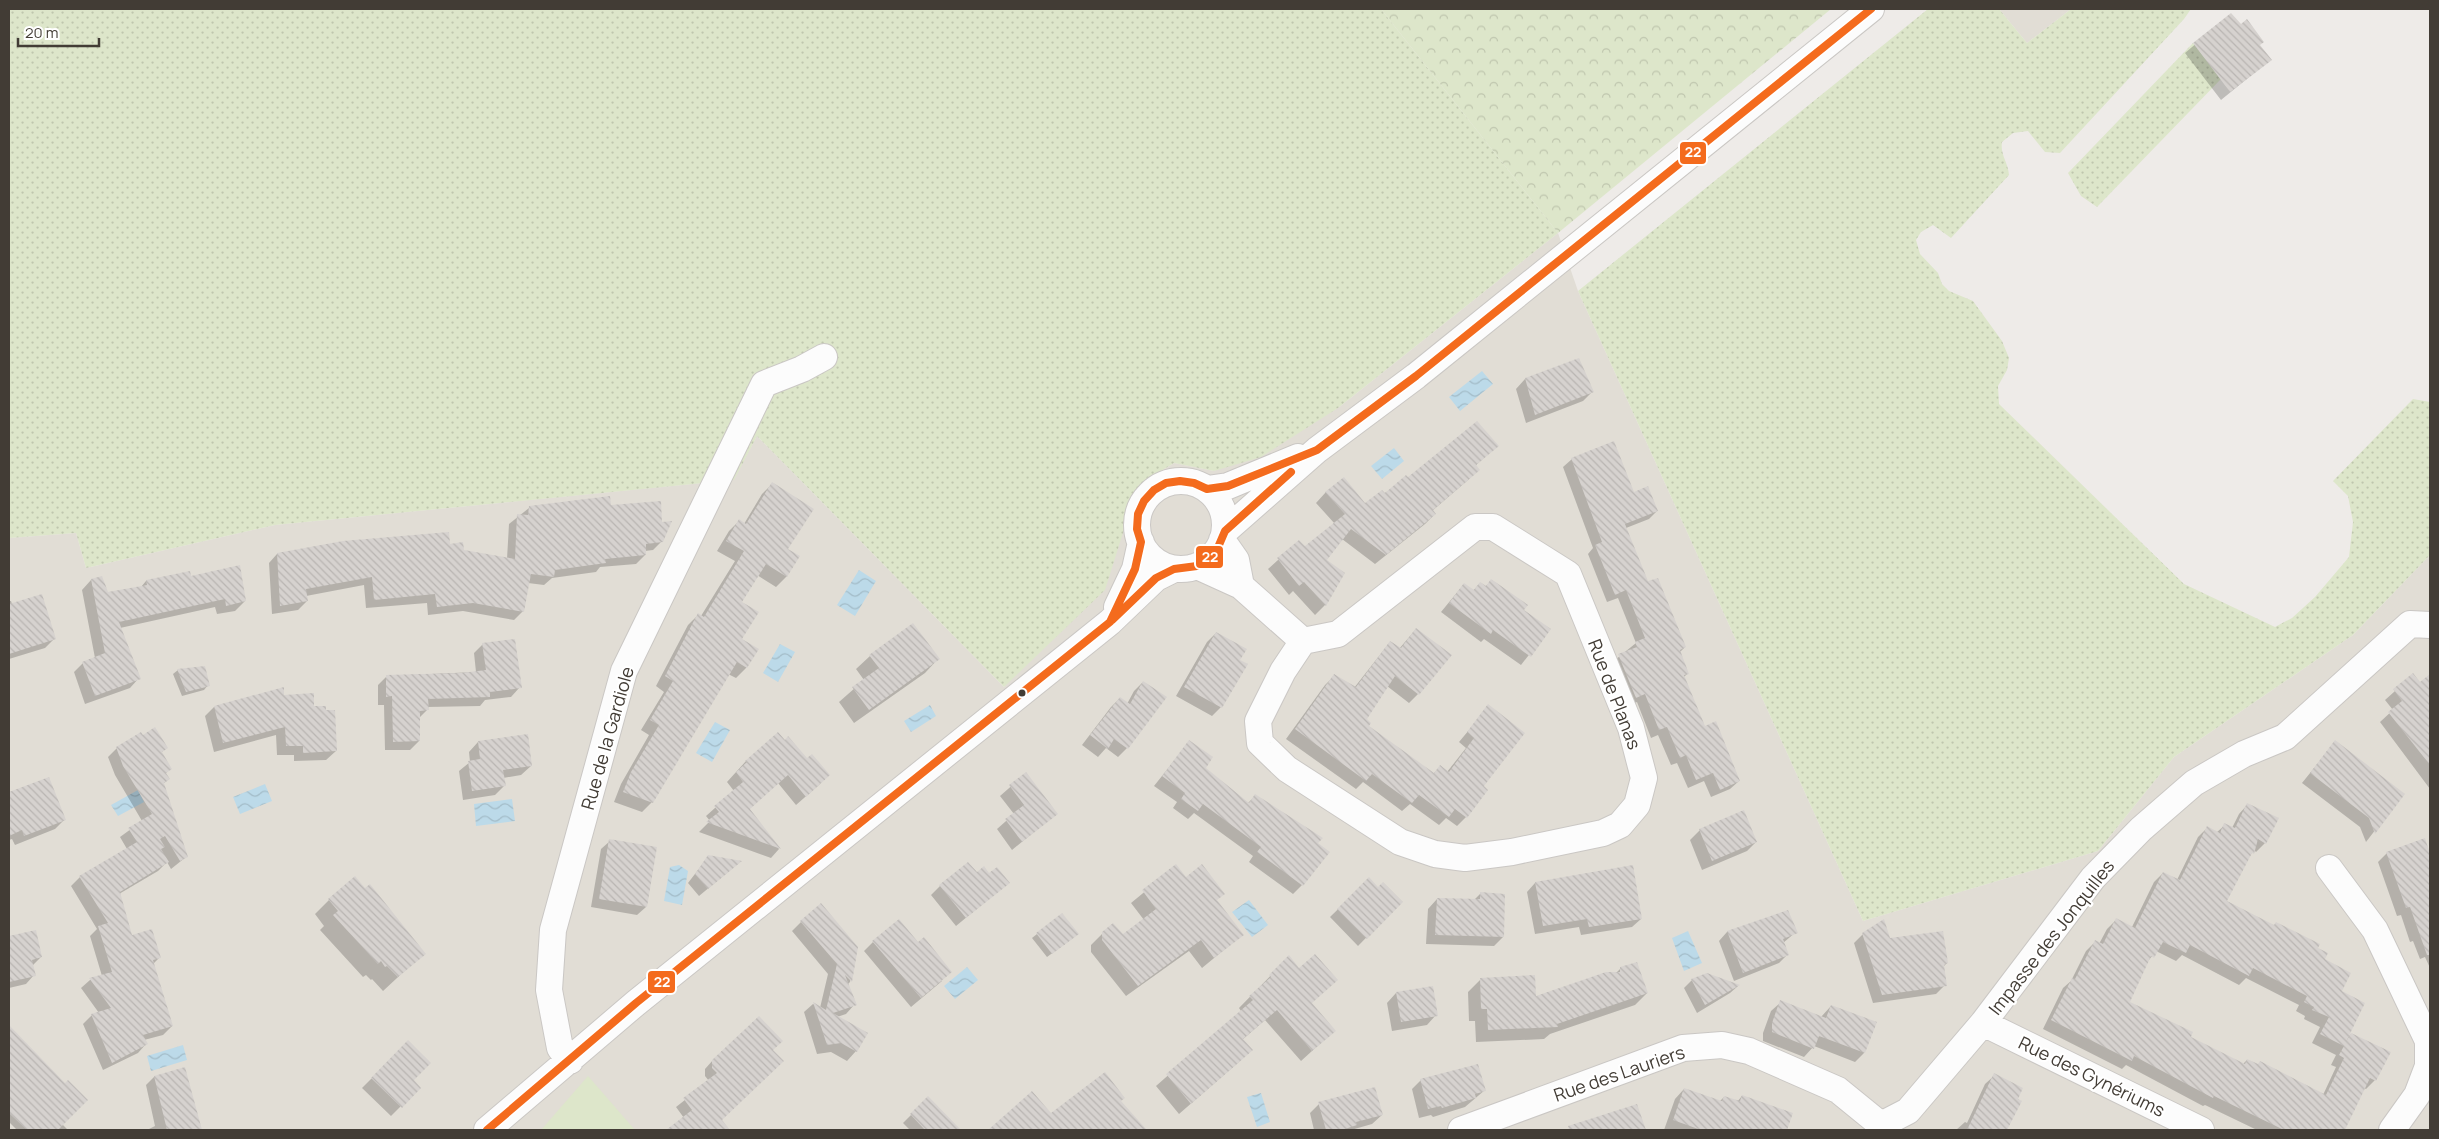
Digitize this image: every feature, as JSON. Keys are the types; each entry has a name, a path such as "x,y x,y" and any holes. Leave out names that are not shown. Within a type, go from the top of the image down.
{"street":[{"path":"488,1130 643,997 1110,622 1156,578 1208,560 1216,552 1224,535 1317,450 1416,376 1871,9"},
{"name":"Rue de la Gardiole","path":"570,1061 560,1048 550,990 553,930 624,671 764,384 802,369 824,357"},
{"path":"1207,489 1228,486 1317,450"},
{"path":"1242,586 1236,560 1224,535 1222,508 1207,489 1194,483 1180,481 1166,483 1154,490 1144,501 1138,514 1137,528 1141,542 1148,554 1160,564 1185,568 1242,586 1303,641"},
{"name":"Rue de Planas","path":"1475,527 1493,527 1568,574 1631,728 1644,778 1637,805 1620,825 1603,833 1512,852 1465,858 1435,854 1400,842 1287,769 1260,743 1258,721 1283,671 1303,641 1338,634 1475,527"},
{"path":"1110,622 1135,570 1141,542"},
{"name":"Impasse des Jonquilles","path":"1880,1128 1908,1110 1983,1022 2093,878 2142,829 2194,784 2244,754 2285,737 2410,624 2430,625"},
{"path":"2328,868 2375,930 2428,1041 2428,1066 2424,1096 2392,1130"},
{"name":"Rue des Gynériums","path":"1983,1022 2201,1130"},
{"name":"Rue des Lauriers","path":"1461,1130 1683,1048 1722,1045 1749,1051 1838,1090 1880,1128"}],"shaded area":[{"path":"1999,9 2071,9 2027,43"},
{"path":"1558,233 1578,291 1863,921 2098,851 2174,757 2353,635 2430,555 2430,1130 9,1130 9,538 76,533 86,568 275,525 733,480 757,436 1004,687 1127,520 1143,482 1174,463 1214,471 1338,408"}],"green space":[{"path":"9,9 1381,9 1558,233 1338,408 1261,457 1214,471 1174,463 1143,482 1127,520 1105,590 1004,687 757,436 734,480 275,525 86,568 76,533 9,538"},
{"path":"1381,9 1831,9 1558,233"},
{"path":"1928,9 1999,9 2027,43 2071,9 2191,9 2184,19 2060,153 2045,152 2028,131 2013,133 2002,142 2002,151 2009,175 1951,238 1933,225 1921,232 1916,240 1920,254 1938,273 1942,284 1949,291 1973,301 2002,341 2009,358 2007,370 1998,386 1999,404 2184,584 2275,627 2292,618 2315,597 2349,557 2353,522 2348,496 2333,481 2413,399 2430,402 2430,555 2353,635 2174,757 2098,851 1863,921 1578,291"},
{"path":"2193,43 2221,79 2097,207 2081,196 2068,173"},
{"path":"588,1076 635,1130 541,1130"}],"water":[{"path":"1482,371 1493,384 1460,411 1449,397"},
{"path":"1394,448 1404,461 1382,479 1371,466"},
{"path":"859,570 876,581 855,616 837,605"},
{"path":"780,644 795,652 778,682 763,673"},
{"path":"930,705 936,716 911,732 904,721"},
{"path":"715,722 730,730 712,762 696,753"},
{"path":"265,784 272,801 240,814 233,797"},
{"path":"138,790 144,802 118,816 111,805"},
{"path":"512,799 515,821 476,826 474,804"},
{"path":"679,865 688,871 682,905 664,901 670,867"},
{"path":"1249,900 1268,925 1252,937 1232,912"},
{"path":"1688,931 1702,963 1684,971 1672,938"},
{"path":"967,967 978,980 955,999 944,986"},
{"path":"183,1045 187,1060 151,1071 147,1056"},
{"path":"1261,1093 1270,1122 1257,1127 1247,1097"}],"building":[{"path":"2231,13 2241,24 2247,19 2264,42 2260,45 2272,60 2230,92 2193,43"},
{"path":"1579,358 1594,392 1535,415 1525,378"},
{"path":"1477,421 1499,446 1476,465 1480,470 1433,510 1436,514 1386,555 1351,529 1327,560 1345,573 1326,606 1304,582 1299,586 1277,558 1299,540 1305,546 1345,514 1325,492 1344,477 1365,503 1382,490 1385,493 1406,475 1408,477"},
{"path":"1614,441 1634,492 1648,486 1658,511 1625,524 1648,581 1658,578 1686,647 1680,650 1689,674 1684,675 1705,726 1716,721 1740,781 1720,790 1713,773 1696,780 1686,755 1680,758 1667,727 1659,730 1645,694 1636,698 1618,654 1637,647 1635,642 1645,638 1626,590 1615,595 1595,545 1602,542 1571,458"},
{"path":"772,482 814,509 788,549 800,556 787,577 766,564 742,602 759,612 742,639 759,649 747,668 737,662 653,803 623,792 631,772 659,725 650,720 673,681 665,676 698,613 704,617 744,551 726,541 739,519 746,524"},
{"path":"610,496 611,505 661,501 662,522 672,521 663,542 646,544 646,555 605,559 606,563 555,570 554,577 531,574 524,612 473,603 437,607 435,594 374,600 372,577 306,589 308,601 280,606 277,553 343,541 449,532 450,544 463,542 464,550 515,559 517,514 528,515 529,506"},
{"path":"240,565 246,601 226,606 225,599 119,622 141,679 95,696 82,662 105,653 91,579 102,576 108,592 147,585 146,580 190,571 191,576"},
{"path":"1491,579 1528,605 1524,610 1551,629 1531,657 1493,630 1491,634 1449,603 1464,583 1474,590 1480,582 1486,586"},
{"path":"42,594 56,639 9,654 9,604"},
{"path":"913,623 940,659 869,710 852,687 879,668 869,655"},
{"path":"1416,628 1452,655 1419,695 1395,676 1367,719 1371,723 1369,726 1434,773 1440,765 1449,772 1474,738 1467,732 1488,704 1525,733 1484,786 1488,790 1467,818 1455,809 1449,817 1419,795 1412,803 1372,774 1366,781 1295,729 1334,674 1356,687 1390,641 1401,648"},
{"path":"1216,632 1247,649 1240,660 1248,664 1222,708 1184,687"},
{"path":"515,639 522,688 490,692 490,697 428,699 429,710 420,711 420,741 393,742 392,696 386,697 386,675 461,673 486,670 482,643"},
{"path":"205,666 210,686 186,692 177,669"},
{"path":"2413,673 2420,682 2430,674 2430,765 2388,712 2402,701 2393,689"},
{"path":"1143,681 1167,697 1128,749 1114,739 1108,749 1090,735 1120,697 1130,704"},
{"path":"284,687 284,695 314,693 314,706 326,706 326,710 335,710 337,751 303,753 303,746 286,746 285,727 223,743 214,706"},
{"path":"155,727 168,748 162,752 172,769 166,773 170,779 164,783 188,857 180,861 165,836 160,839 165,847 161,849 169,862 120,892 132,935 152,929 161,958 153,960 173,1026 143,1035 148,1044 112,1063 91,1014 111,1008 89,978 112,972 98,926 108,923 79,876 137,842 128,828 152,814 123,766 116,747 141,732 143,735"},
{"path":"778,732 785,740 788,736 807,758 812,754 830,775 806,797 788,775 750,809 781,849 706,822 719,812 714,806 743,782 736,772 747,762 745,761"},
{"path":"528,734 532,766 503,770 506,786 472,791 468,761 480,759 478,741"},
{"path":"1189,740 1213,757 1206,768 1249,803 1255,794 1323,838 1318,843 1330,852 1303,886 1257,852 1261,847 1203,804 1198,811 1181,799 1185,793 1162,776"},
{"path":"2335,740 2405,794 2375,834 2369,818 2310,773"},
{"path":"1026,772 1058,814 1022,842 1005,819 1024,805 1009,785"},
{"path":"49,777 66,820 24,836 22,830 9,836 9,792"},
{"path":"2247,803 2279,818 2266,844 2258,839 2254,854 2252,853 2227,901 2274,925 2276,922 2320,944 2318,948 2328,953 2325,959 2351,973 2342,991 2365,1003 2346,1042 2351,1033 2391,1052 2376,1081 2370,1078 2345,1130 2284,1130 2214,1096 2213,1098 2134,1056 2132,1061 2051,1020 2072,978 2075,979 2095,940 2103,944 2116,918 2135,928 2163,872 2180,880 2207,826 2220,833 2224,823 2235,828","holes":["2163,942 2186,953 2190,945 2249,976 2253,968 2307,996 2304,1002 2314,1007 2312,1010 2329,1017 2320,1034 2344,1046 2339,1055 2344,1058 2326,1095 2260,1061 2258,1064 2247,1059 2245,1064 2191,1037 2193,1032 2130,1002 2151,956 2154,958"]},
{"path":"1744,810 1757,842 1712,861 1699,829"},
{"path":"2425,838 2430,854 2430,955 2427,955 2410,907 2406,908 2386,852"},
{"path":"609,839 657,847 647,907 599,899"},
{"path":"708,855 742,861 708,889 695,874"},
{"path":"968,862 977,872 984,866 989,873 997,867 1010,883 966,918 939,885"},
{"path":"1176,864 1186,877 1202,864 1225,894 1217,900 1244,935 1214,958 1201,940 1138,986 1102,940 1102,932 1113,923 1123,934 1156,909 1142,890"},
{"path":"1633,865 1642,919 1589,927 1587,919 1543,926 1535,882"},
{"path":"355,876 365,888 370,884 426,954 398,977 387,966 385,967 381,961 378,964 333,915 338,911 328,899"},
{"path":"1369,877 1378,887 1383,882 1403,902 1367,939 1337,909"},
{"path":"1480,892 1505,894 1504,937 1435,935 1437,898 1480,899"},
{"path":"821,903 858,947 852,982 845,975 857,1005 833,1013 868,1033 857,1052 841,1043 827,1045 813,1002 826,1010 837,964 800,921"},
{"path":"1788,910 1798,933 1783,939 1789,955 1743,973 1727,931"},
{"path":"1062,913 1079,934 1052,954 1036,933"},
{"path":"899,919 918,942 924,937 952,972 921,998 872,941"},
{"path":"1884,919 1890,938 1943,931 1948,963 1944,965 1947,986 1882,995 1862,933"},
{"path":"36,930 42,957 32,960 36,976 9,982 9,936"},
{"path":"1315,954 1338,980 1312,1003 1336,1031 1312,1051 1277,1010 1243,1039 1253,1050 1191,1104 1166,1074 1253,1000 1249,996 1271,977 1269,975 1289,955 1299,968"},
{"path":"1637,962 1648,993 1557,1024 1558,1027 1488,1030 1487,1009 1481,1009 1480,978 1535,975 1536,996 1606,972 1620,972 1620,967"},
{"path":"1707,973 1740,985 1705,1005 1691,979"},
{"path":"1433,986 1438,1016 1401,1022 1396,992"},
{"path":"1780,1000 1826,1018 1814,1049 1772,1032 1772,1023"},
{"path":"1831,1005 1877,1022 1865,1053 1819,1036"},
{"path":"759,1016 783,1041 773,1050 784,1061 722,1120 730,1130 666,1130 692,1110 683,1098 717,1073 712,1068 712,1060"},
{"path":"9,1025 65,1083 68,1080 88,1100 58,1130 27,1130 9,1113"},
{"path":"408,1040 431,1063 414,1080 421,1088 402,1108 371,1078"},
{"path":"1478,1064 1486,1091 1475,1094 1476,1098 1442,1108 1441,1106 1428,1109 1420,1079"},
{"path":"185,1067 202,1130 167,1130 154,1076"},
{"path":"1105,1072 1125,1098 1121,1101 1147,1130 988,1130 1032,1091 1051,1113"},
{"path":"1994,1073 2023,1088 2018,1099 2022,1101 2007,1130 1967,1130"},
{"path":"1375,1087 1383,1115 1356,1122 1357,1125 1342,1130 1326,1130 1318,1102"},
{"path":"1684,1088 1722,1101 1724,1096 1740,1101 1742,1095 1793,1113 1787,1130 1701,1130 1673,1120"},
{"path":"928,1096 961,1130 925,1130 910,1114"},
{"path":"1637,1104 1646,1130 1569,1130 1568,1126"}],"transit line":[{"name":"22","path":"487,1130 636,1003 1110,622 1135,569 1141,542 1137,529 1138,514 1144,501 1154,490 1166,483 1180,481 1194,483 1207,489 1228,486 1317,450 1416,376 1871,9"},
{"name":"22","path":"1112,620 1156,578 1174,569 1197,566 1207,560 1216,552 1225,531 1291,472"}]}
